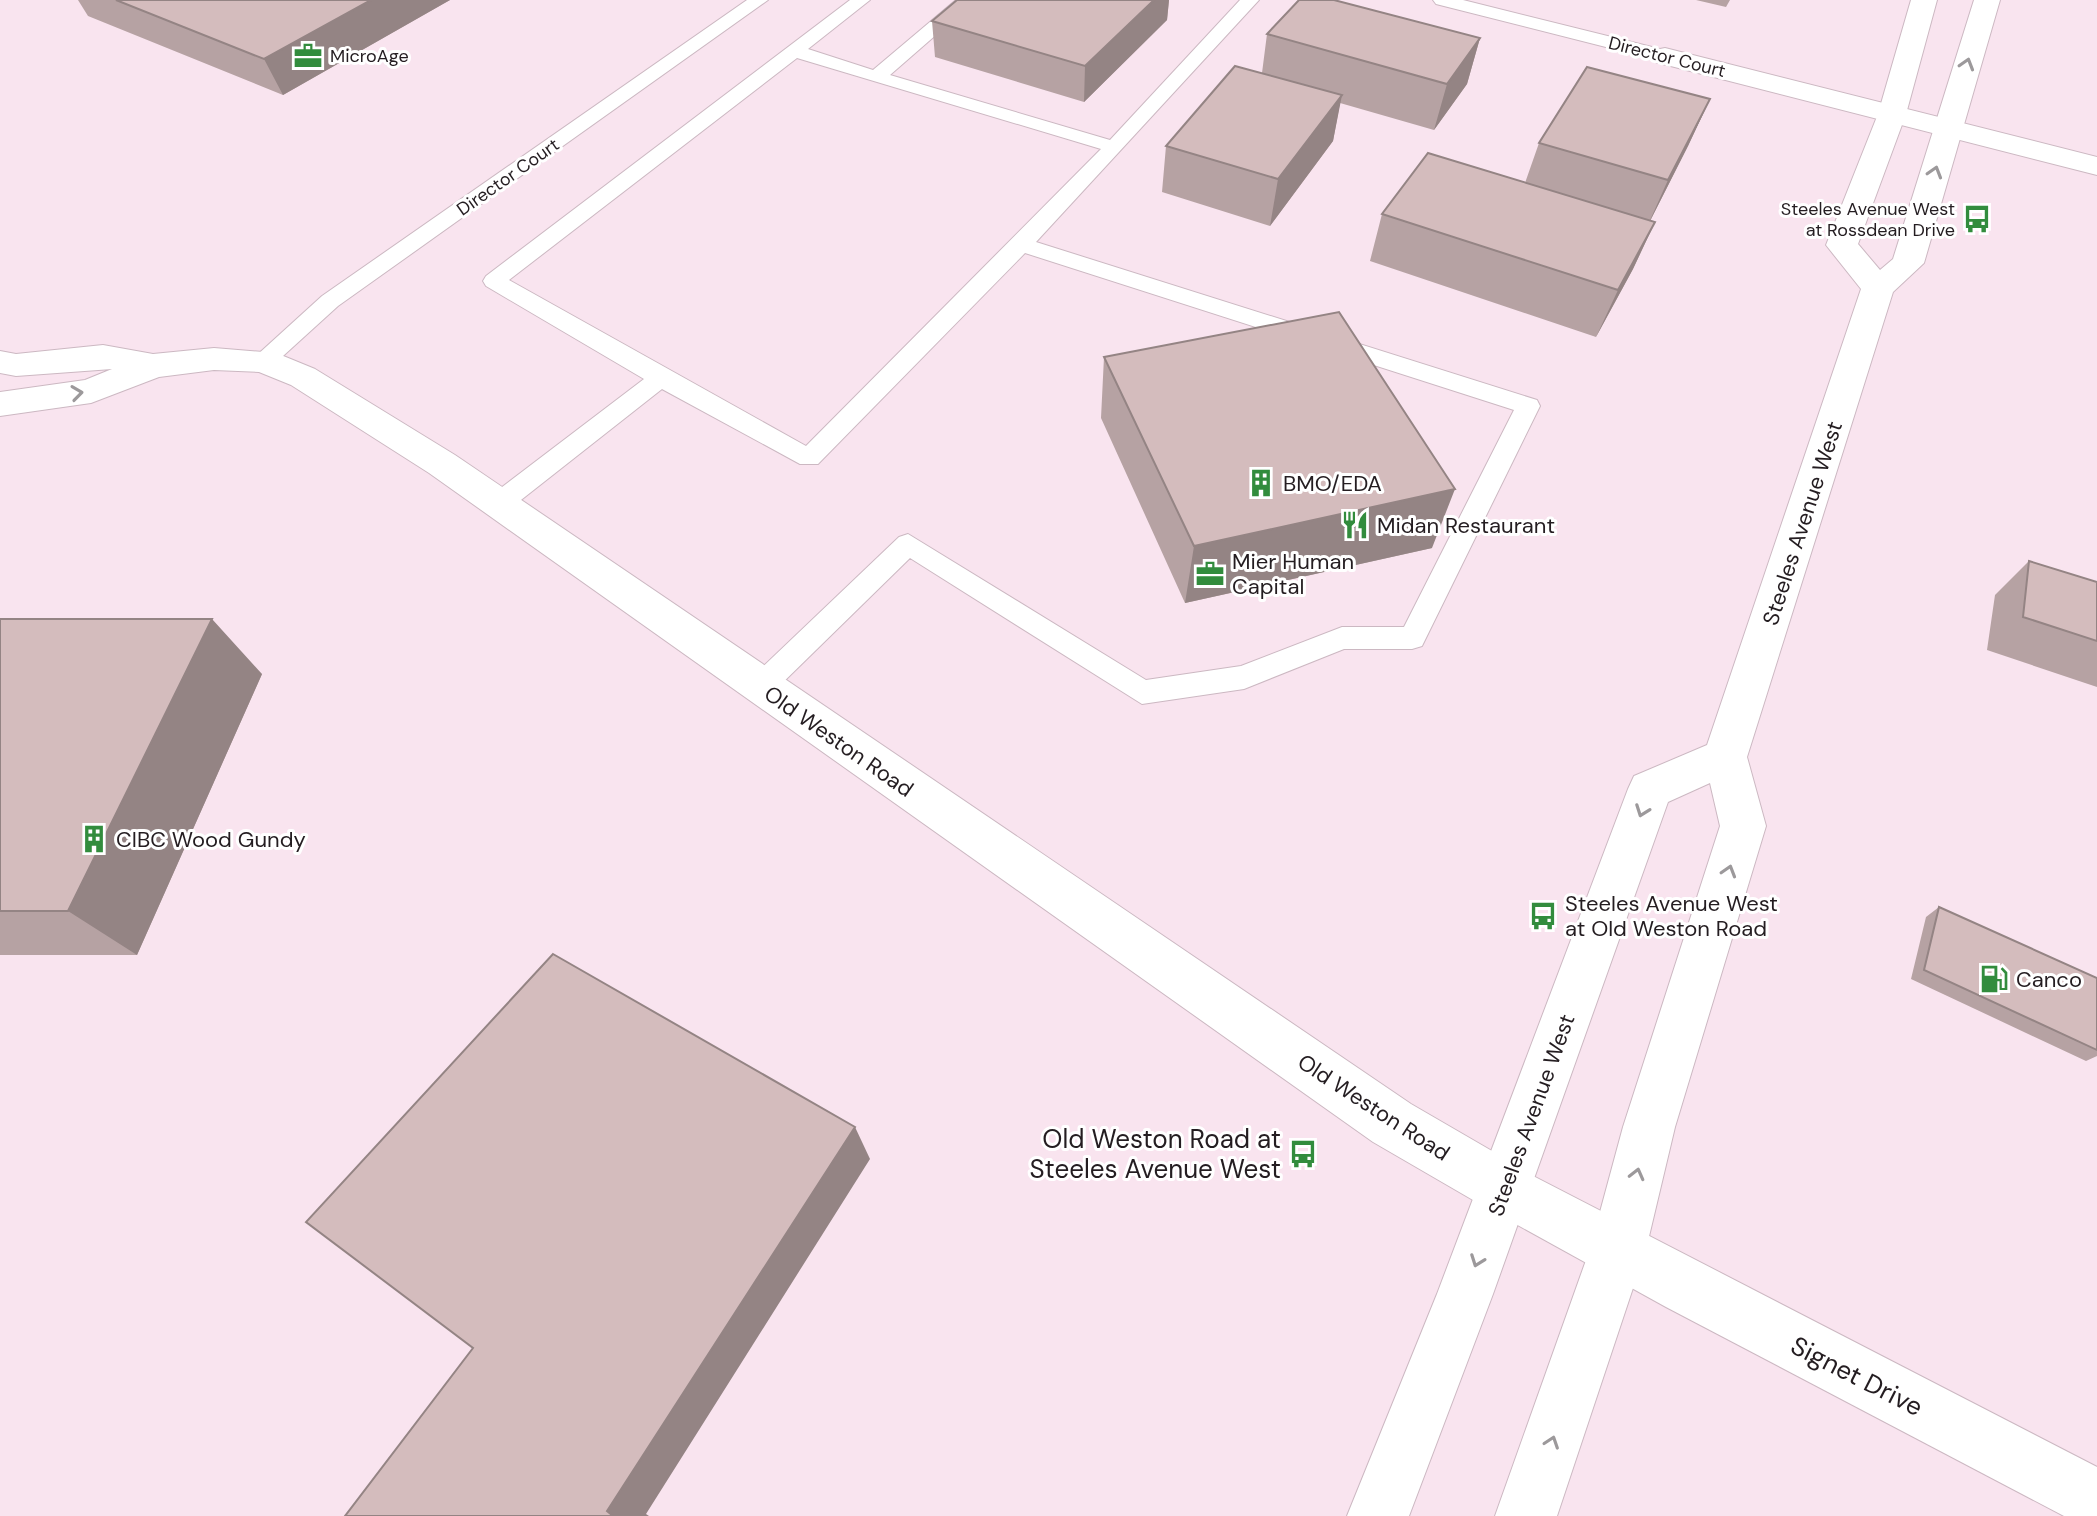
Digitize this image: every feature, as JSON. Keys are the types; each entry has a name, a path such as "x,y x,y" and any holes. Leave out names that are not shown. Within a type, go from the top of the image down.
{"main road":[{"path":"1924,0 1892,114 1842,245 1878,288 1908,263 1987,0"},
{"name":"Director Court","path":"1665,56 2097,166"},
{"name":"Steeles Avenue West","path":"1378,1516 1504,1188 1650,789 1725,757 1878,288"},
{"name":"Old Weston Road","path":"0,362 16,365 103,356 153,366"},
{"name":"Old Weston Road","path":"0,404 91,391 153,366 214,359 264,361 303,377 498,504 1392,1123 1618,1249"},
{"path":"1526,1516 1618,1249 1649,1127 1743,826 1725,757"},
{"name":"Signet Drive","path":"1618,1249 2097,1500"}],"lane":[{"name":"Director Court","path":"264,361 330,301 758,0"},
{"path":"861,0 494,281 661,378 809,458 1114,147 1240,4"},
{"path":"876,77 967,0"},
{"name":"Director Court","path":"1442,0 1665,56"},
{"path":"794,51 1114,147"},
{"path":"760,687 908,544 1142,692 1244,677 1342,638 1412,638 1528,406 1021,244"},
{"path":"498,504 661,378"}],"building":[{"path":"116,0 371,0 264,59"},
{"path":"957,0 1154,0 1085,66 932,21"},
{"path":"1299,0 1334,0 1480,38 1447,84 1267,34"},
{"path":"1235,66 1342,95 1278,179 1166,146"},
{"path":"1587,67 1710,99 1668,180 1539,143"},
{"path":"1428,153 1655,222 1618,290 1382,214"},
{"path":"1339,312 1455,489 1194,546 1104,357"},
{"path":"2029,561 2097,582 2097,641 2023,617"},
{"path":"0,619 212,619 68,911 0,911"},
{"path":"1939,907 2097,978 2097,1050 1924,970"},
{"path":"553,954 855,1127 607,1511 613,1516 345,1516 473,1348 306,1222"}],"place":[{"name":"MicroAge","path":"308,56"},
{"name":"Steeles Avenue West at Rossdean Drive","path":"1977,219"},
{"name":"BMO/EDA","path":"1261,483"},
{"name":"Midan Restaurant","path":"1355,525"},
{"name":"Mier Human Capital","path":"1210,574"},
{"name":"CIBC Wood Gundy","path":"94,839"},
{"name":"Steeles Avenue West at Old Weston Road","path":"1543,916"},
{"name":"Canco","path":"1994,979"},
{"name":"Old Weston Road at Steeles Avenue West","path":"1303,1154"}]}
